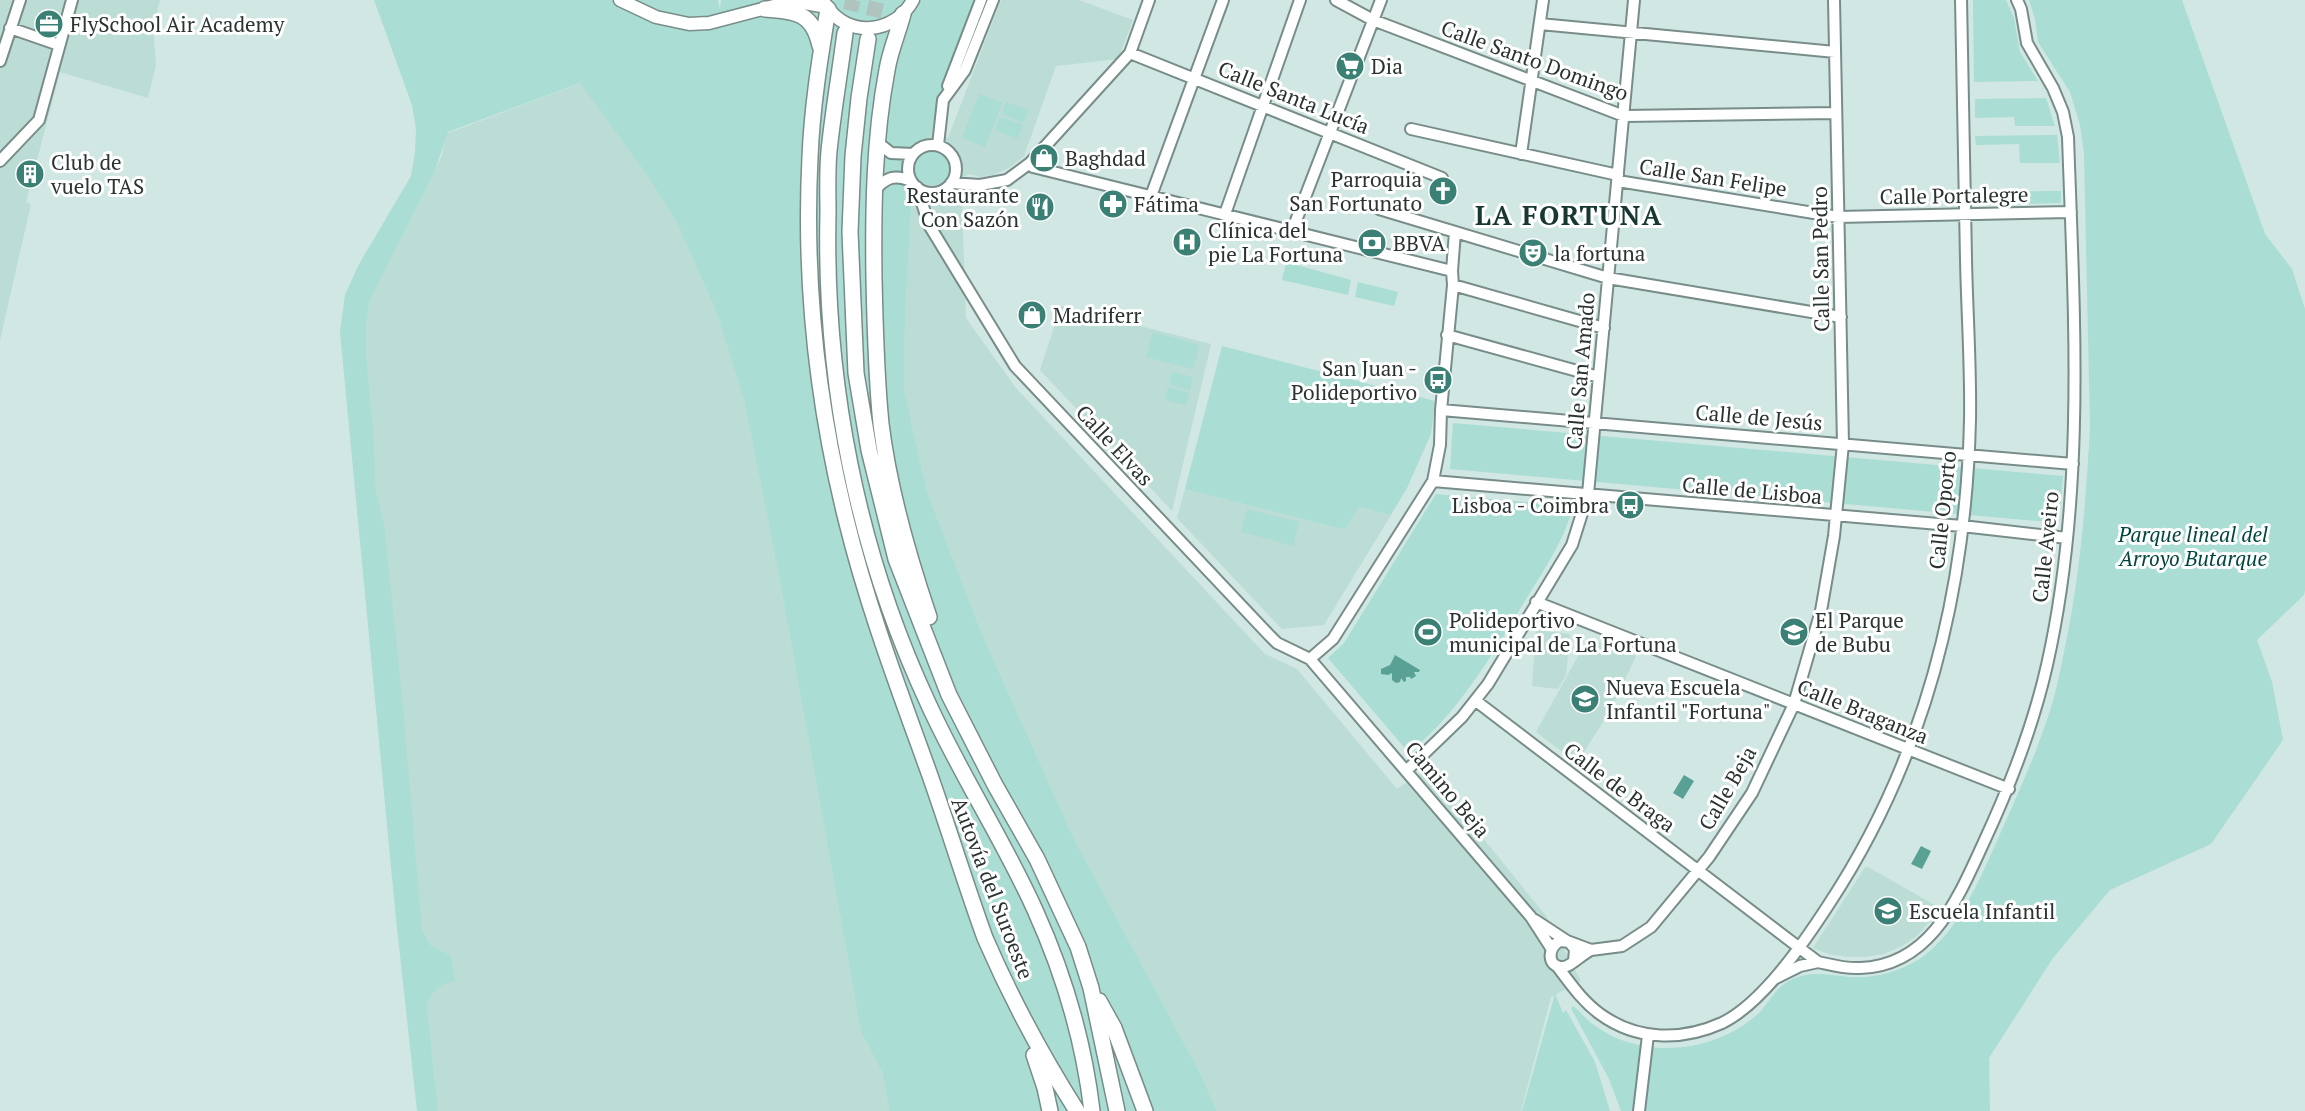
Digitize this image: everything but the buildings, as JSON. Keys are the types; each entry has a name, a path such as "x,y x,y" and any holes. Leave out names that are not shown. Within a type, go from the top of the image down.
{"highway":[{"path":"765,4 790,10 806,18 814,28 821,52"},
{"path":"826,6 810,155 808,225 811,294 833,460 846,519 880,639 928,772"},
{"path":"903,14 887,69 877,142 874,191 876,355 881,424 890,478 918,586 945,664 949,695"},
{"path":"845,33 829,153 827,263 838,398 864,528 873,563 928,704 1034,909 1053,953 1078,1039 1092,1111"},
{"path":"868,39 859,98 852,178 850,243 856,373 869,450 896,559 949,695 995,785 1037,859 1078,947 1091,988 1117,1111"},
{"path":"873,563 880,611 916,721 928,772"},
{"name":"Autovía del Suroeste","path":"928,772 961,873 1003,980 1052,1072 1077,1111"},
{"path":"1003,980 1034,1054 1050,1111"},
{"path":"1091,988 1114,1028 1145,1111"}],"main road":[{"path":"620,0 656,17 689,24 709,23 740,16 765,4 793,1 826,6 842,22 863,29 885,26 903,14 913,0"}],"street":[{"path":"0,60 20,0"},
{"path":"0,161 39,120 72,0"},
{"path":"938,145 943,100 981,0"},
{"path":"943,100 965,70 993,0"},
{"path":"951,183 980,185 1007,180 1030,163 1130,53 1149,0"},
{"path":"1151,196 1223,0"},
{"path":"1225,214 1300,0"},
{"name":"Calle Santo Domingo","path":"1336,0 1373,20 1624,116 1836,113"},
{"path":"1292,231 1381,0"},
{"path":"1521,154 1543,0"},
{"name":"Calle San Amado","path":"1406,771 1476,700 1572,545 1588,494 1634,0"},
{"name":"Calle San Pedro","path":"1834,0 1843,444 1837,517"},
{"name":"Calle Oporto","path":"1557,966 1571,985 1599,1014 1618,1025 1661,1037 1695,1033 1724,1022 1746,1008 1798,949 1860,854 1884,810 1910,750 1927,701 1943,641 1962,526 1968,454 1970,409 1961,0"},
{"name":"Calle Aveiro","path":"1798,949 1818,962 1843,968 1862,968 1904,956 1925,943 1954,906 2009,789 2030,727 2047,664 2059,603 2073,464 2075,401 2068,137 2063,112 2054,88 2031,52 2018,0"},
{"path":"1540,24 1835,52"},
{"path":"10,28 60,45"},
{"name":"Calle Santa Lucía","path":"1130,53 1442,178"},
{"name":"Calle San Felipe","path":"1411,129 1618,178 1839,217"},
{"path":"877,142 891,153 913,154"},
{"path":"874,191 888,178 897,176 926,192 937,192 951,183 955,176 955,160 951,154 938,145 924,146 913,154 908,167 914,184"},
{"path":"1030,163 1033,167 1452,271"},
{"name":"Calle Elvas","path":"914,184 929,225 1015,366 1277,643 1310,659"},
{"path":"929,225 930,210 937,192"},
{"path":"1379,208 1608,278 1840,318"},
{"name":"Calle Portalegre","path":"1839,217 2071,212"},
{"path":"1310,659 1333,639 1432,481 1440,445 1455,232"},
{"path":"1453,285 1604,328"},
{"path":"1447,335 1599,377"},
{"name":"Calle de Jesús","path":"1441,410 2073,464"},
{"name":"Calle de Lisboa","path":"1432,481 1962,526 2067,538"},
{"name":"Calle Beja","path":"1591,950 1622,946 1651,927 1698,872 1752,793 1794,704 1821,611 1837,517"},
{"name":"Calle Braganza","path":"1536,602 2009,789"},
{"name":"Camino Beja","path":"1310,659 1531,917 1551,948"},
{"name":"Calle de Braga","path":"1476,700 1798,949"},
{"path":"1531,917 1575,949 1574,961"},
{"path":"1567,941 1591,950 1582,954 1567,967 1557,966 1550,957 1551,948 1558,942 1567,941"},
{"name":"Calle Oporto","path":"1773,979 1800,966 1818,962"},
{"path":"1639,1111 1648,1035"}],"shaded area":[{"path":"0,0 160,0 153,26 156,65 148,98 60,72 26,202 31,204 0,340"},
{"path":"1001,0 1079,0 1133,20 1118,59 1056,66 1024,156 1009,168 993,175 980,177 969,174 961,178 966,318 1016,388 1265,654 1297,669 1397,789 1427,769 1546,916 1581,981 1551,997 1521,1111 1217,1111 1200,1073 1074,839 982,634 927,492 904,390 905,317 911,208 932,127 948,138"},
{"path":"581,83 647,175 676,221 716,311 744,400 779,576 861,1032 883,1074 889,1111 438,1111 427,1005 432,992 439,986 456,980 451,956 431,946 422,930 384,522 376,490 366,325 370,300 434,173 442,155 446,134"},
{"path":"1061,306 1211,344 1172,511 1040,370"},
{"path":"1185,489 1345,530 1359,507 1391,515 1324,625 1282,629 1177,518"},
{"path":"1536,630 1570,634 1566,675 1558,689 1532,686"},
{"name":"Nueva Escuela Infantil \"Fortuna\"","path":"1588,638 1636,656 1611,709 1577,763 1536,732"},
{"path":"1395,655 1420,670 1414,672 1416,676 1411,679 1406,677 1404,682 1401,678 1400,682 1396,683 1392,680 1392,673 1381,674 1381,669 1390,665"},
{"path":"1684,775 1694,781 1683,799 1673,793"},
{"path":"1921,846 1931,851 1922,869 1911,864"},
{"name":"Escuela Infantil","path":"1866,866 1940,908 1937,913 1917,936 1884,954 1847,957 1813,948"}],"green space":[{"path":"374,0 718,0 720,9 721,0 974,0 941,95 926,151 938,153 946,158 949,173 945,180 938,184 929,185 918,180 911,208 905,317 904,390 927,492 982,634 1074,839 1200,1073 1217,1111 889,1111 883,1074 861,1032 779,576 744,400 716,311 676,221 647,175 580,83 448,132 434,173 370,300 366,325 376,490 384,522 422,930 431,946 451,956 456,981 437,988 427,1005 438,1111 417,1111 396,919 340,332 345,295 358,266 411,176 415,152 416,129 412,105"},
{"path":"1973,0 2006,0 2014,18 2020,52 2038,81 1974,82"},
{"name":"Parque lineal del Arroyo Butarque","path":"2029,0 2182,0 2265,234 2292,269 2305,309 2305,590 2304,595 2257,640 2272,682 2283,740 2211,844 2110,890 2053,958 1989,1058 1990,1111 1621,1111 1609,1079 1571,1008 1573,1006 1594,1025 1613,1036 1634,1044 1656,1048 1678,1048 1722,1037 1742,1026 1759,1013 1780,987 1801,976 1816,974 1876,976 1918,960 1943,938 1963,911 2015,801 2042,734 2051,709 2070,624 2084,512 2090,427 2084,153 2080,125 2070,92 2038,42 2035,19"},
{"path":"979,94 1002,103 985,147 962,138"},
{"path":"2046,98 2055,126 2015,126 2014,117 1975,118 1975,99"},
{"path":"1006,102 1028,110 1024,123 1002,114"},
{"path":"1000,117 1023,125 1018,139 995,130"},
{"path":"2057,135 2060,163 2020,163 2019,144 1976,145 1975,136"},
{"path":"2061,191 2061,203 1977,205 1977,192"},
{"path":"1286,262 1351,280 1348,295 1282,280"},
{"path":"1358,282 1398,292 1394,306 1355,297"},
{"path":"1153,332 1199,345 1193,369 1146,357"},
{"path":"1222,346 1435,401 1431,434 1407,488 1391,515 1359,507 1345,530 1185,489"},
{"path":"1172,372 1193,377 1190,390 1169,384"},
{"path":"1168,387 1189,393 1186,405 1165,400"},
{"path":"1453,423 2063,476 2059,523 1450,469"},
{"name":"Polideportivo municipal de La Fortuna","path":"1436,494 1573,506 1554,553 1489,659 1445,718 1409,753 1328,658 1344,643"},
{"path":"1247,509 1299,522 1293,546 1241,532"},
{"path":"1555,994 1563,1013 1566,1010 1595,1062 1610,1111 1522,1111"}],"tunnel":[{"path":"845,33 853,0"},
{"path":"868,39 877,0"}],"place":[{"name":"FlySchool Air Academy","path":"49,24"},
{"name":"Dia","path":"1350,66"},
{"name":"Baghdad","path":"1044,158"},
{"name":"Club de vuelo TAS","path":"30,174"},
{"name":"Parroquia San Fortunato","path":"1443,191"},
{"name":"Fátima","path":"1113,204"},
{"name":"Restaurante Con Sazón","path":"1040,207"},
{"name":"Clínica del pie La Fortuna","path":"1187,242"},
{"name":"BBVA","path":"1372,243"},
{"name":"la fortuna","path":"1533,253"},
{"name":"Madriferr","path":"1032,315"},
{"name":"San Juan - Polideportivo","path":"1438,380"},
{"name":"Lisboa - Coimbra","path":"1630,505"},
{"name":"Polideportivo municipal de La Fortuna","path":"1428,632"},
{"name":"El Parque de Bubu","path":"1794,632"},
{"name":"Nueva Escuela Infantil \"Fortuna\"","path":"1585,699"},
{"name":"Escuela Infantil","path":"1888,911"}],"district":[{"name":"LA FORTUNA","path":"1569,215"}]}
